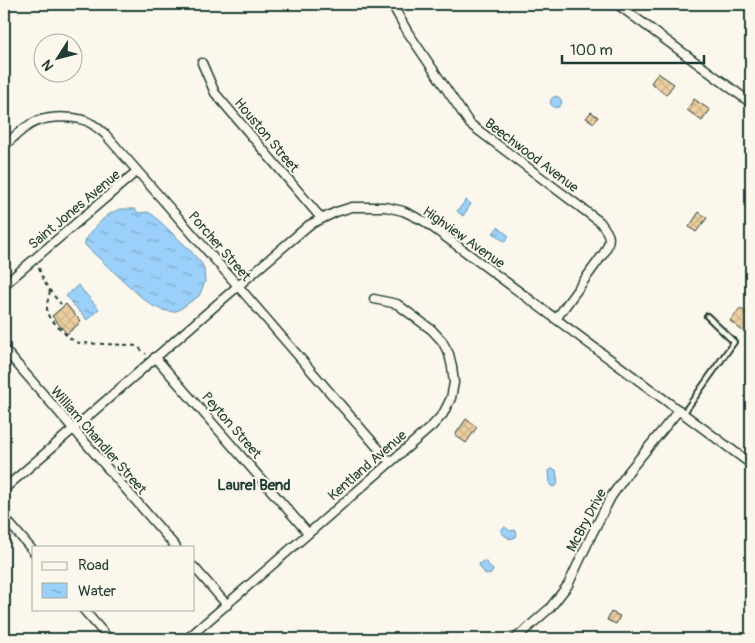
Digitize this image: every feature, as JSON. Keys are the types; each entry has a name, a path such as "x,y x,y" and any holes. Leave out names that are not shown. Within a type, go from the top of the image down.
{"street":[{"name":"Beechwood Avenue","path":"392,4 407,31 470,124 600,222 608,232 609,244 604,253 556,320"},
{"path":"617,4 751,103"},
{"name":"Houston Street","path":"202,63 215,93 321,218"},
{"name":"Porcher Street","path":"4,146 19,132 34,122 56,118 91,123 105,134 390,462"},
{"name":"Saint Jones Avenue","path":"4,285 137,171"},
{"name":"Highview Avenue","path":"155,357 309,225 321,218 352,207 386,207 404,211 424,221 750,462"},
{"name":"Kentland Avenue","path":"187,639 432,426 443,414 451,398 454,383 449,354 442,341 432,330 397,304 374,299"},
{"name":"William Chandler Street","path":"4,349 175,546"},
{"path":"4,488 155,357"},
{"name":"Peyton Street","path":"155,357 308,533"},
{"name":"McBry Drive","path":"515,639 550,608 568,585 611,497 629,471 681,412"},
{"path":"4,517 32,550"},
{"path":"195,568 227,605"},
{"path":"84,610 109,639"}],"lane":[{"path":"681,412 734,342 706,316"}],"path":[{"path":"39,268 41,276 50,291 61,304"},
{"path":"50,291 47,304 49,317 69,338 79,343 128,344 137,346 146,354"}],"water":[{"path":"556,96 562,102 556,108 550,102"},
{"path":"466,200 471,204 463,216 457,211"},
{"path":"120,209 135,209 138,213 148,212 189,249 204,269 205,282 199,296 173,312 153,306 85,245 85,241 100,222 109,214"},
{"path":"498,227 509,236 505,242 493,233"},
{"path":"78,285 99,309 87,320 66,296"},
{"path":"551,469 556,470 558,483 553,487 550,485 549,471"},
{"path":"505,527 510,531 516,531 516,537 510,539 504,535 500,531"},
{"path":"483,561 493,570 491,574 486,575 480,567 479,564"}],"building":[{"path":"658,73 674,84 666,95 651,83"},
{"path":"694,99 710,110 702,121 687,110"},
{"path":"591,112 598,117 594,123 586,118"},
{"path":"699,212 707,218 696,232 689,227"},
{"path":"66,304 81,322 67,334 52,316"},
{"path":"740,308 751,316 751,323 744,332 730,321"},
{"path":"466,419 477,427 466,443 455,435"},
{"path":"611,612 620,616 616,624 607,620"}],"district":[{"name":"Laurel Bend","path":"254,485"}]}
